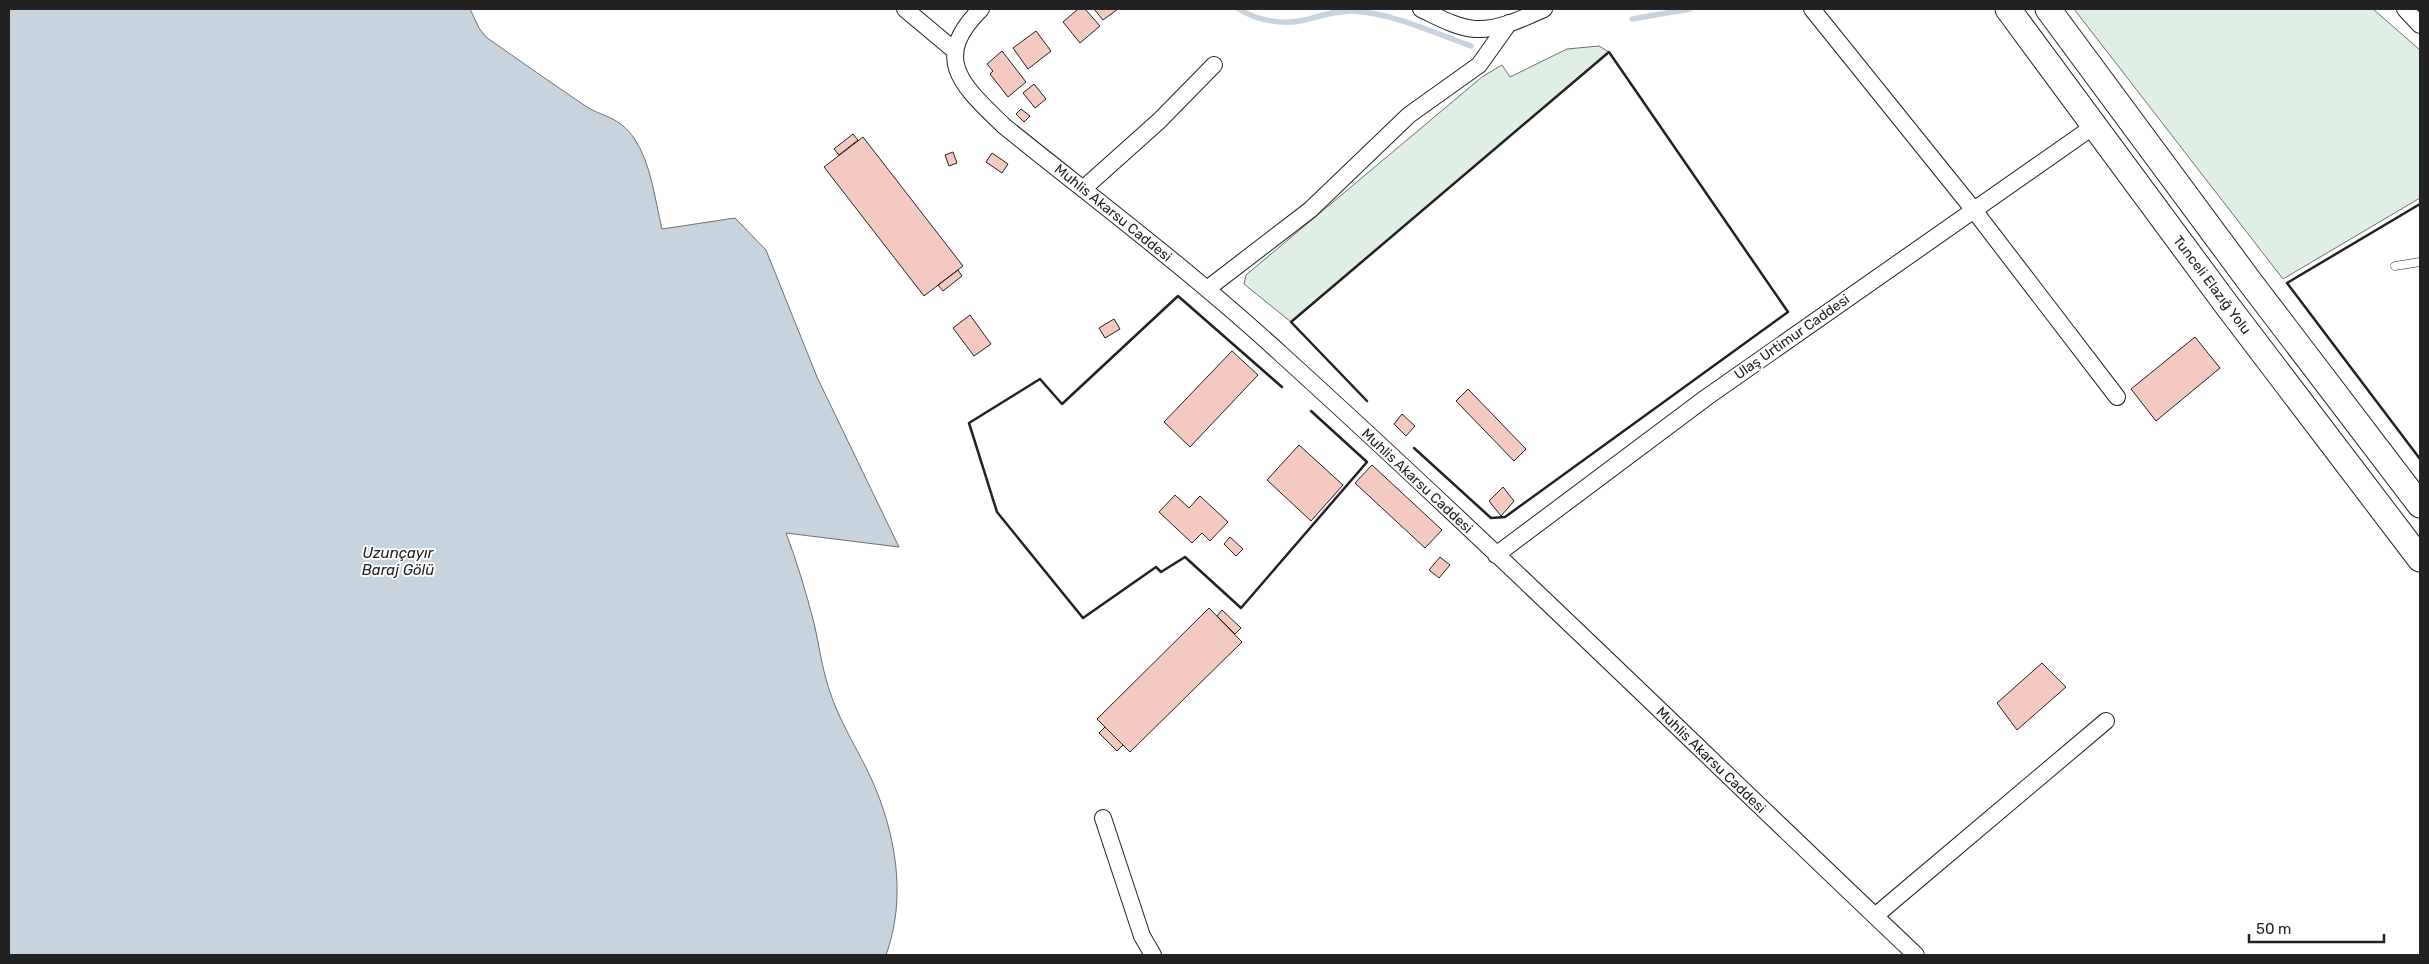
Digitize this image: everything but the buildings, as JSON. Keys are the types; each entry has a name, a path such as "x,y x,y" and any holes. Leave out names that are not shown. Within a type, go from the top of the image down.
{"main road":[{"name":"Tunceli Elazığ Yolu","path":"2008,9 2226,304 2420,559"},
{"path":"2048,9 2244,274 2420,505"}],"street":[{"path":"906,9 954,50 959,36 981,9"},
{"path":"1421,9 1447,22 1476,29 1509,23 1544,9"},
{"path":"1812,9 1973,209 2117,397"},
{"path":"2405,9 2420,25"},
{"path":"1207,289 1310,210 1408,115 1479,66 1509,23"},
{"name":"Muhlis Akarsu Caddesi","path":"954,50 956,66 965,84 1004,126 1207,289 1281,354 1496,555 1916,955"},
{"path":"1083,189 1159,121 1214,65"},
{"name":"Ulaş Urtimur Caddesi","path":"1496,555 1707,397 2094,126"},
{"path":"1875,916 2106,721"},
{"path":"1103,818 1142,936 1152,955"}],"lane":[{"path":"2394,266 2420,262"}],"green space":[{"path":"2074,9 2373,9 2420,50 2420,198 2283,279"},
{"path":"1599,46 1609,52 1291,322 1244,284 1246,275 1482,77 1502,65 1510,77 1567,49"}],"water":[{"name":"Uzunçayır Baraj Gölü","path":"9,9 470,9 479,28 486,37 587,107 618,122 628,131 645,159 662,229 735,218 766,250 817,377 899,547 786,533 808,600 829,689 838,712 871,778 887,821 896,866 897,888 896,911 886,955 9,955"}],"waterway":[{"path":"1239,9 1262,19 1280,22 1305,20 1342,11 1369,13 1413,24 1471,46"},
{"path":"1632,19 1690,9"}],"wall":[{"path":"1367,401 1291,322 1609,52 1788,312 1505,517 1491,518 1414,448"},
{"path":"2420,204 2287,283 2420,459"},
{"path":"1282,387 1178,296 1062,404 1040,379 969,423 997,512 1083,618 1156,567 1161,572 1185,557 1241,608 1367,462 1311,411"}]}
